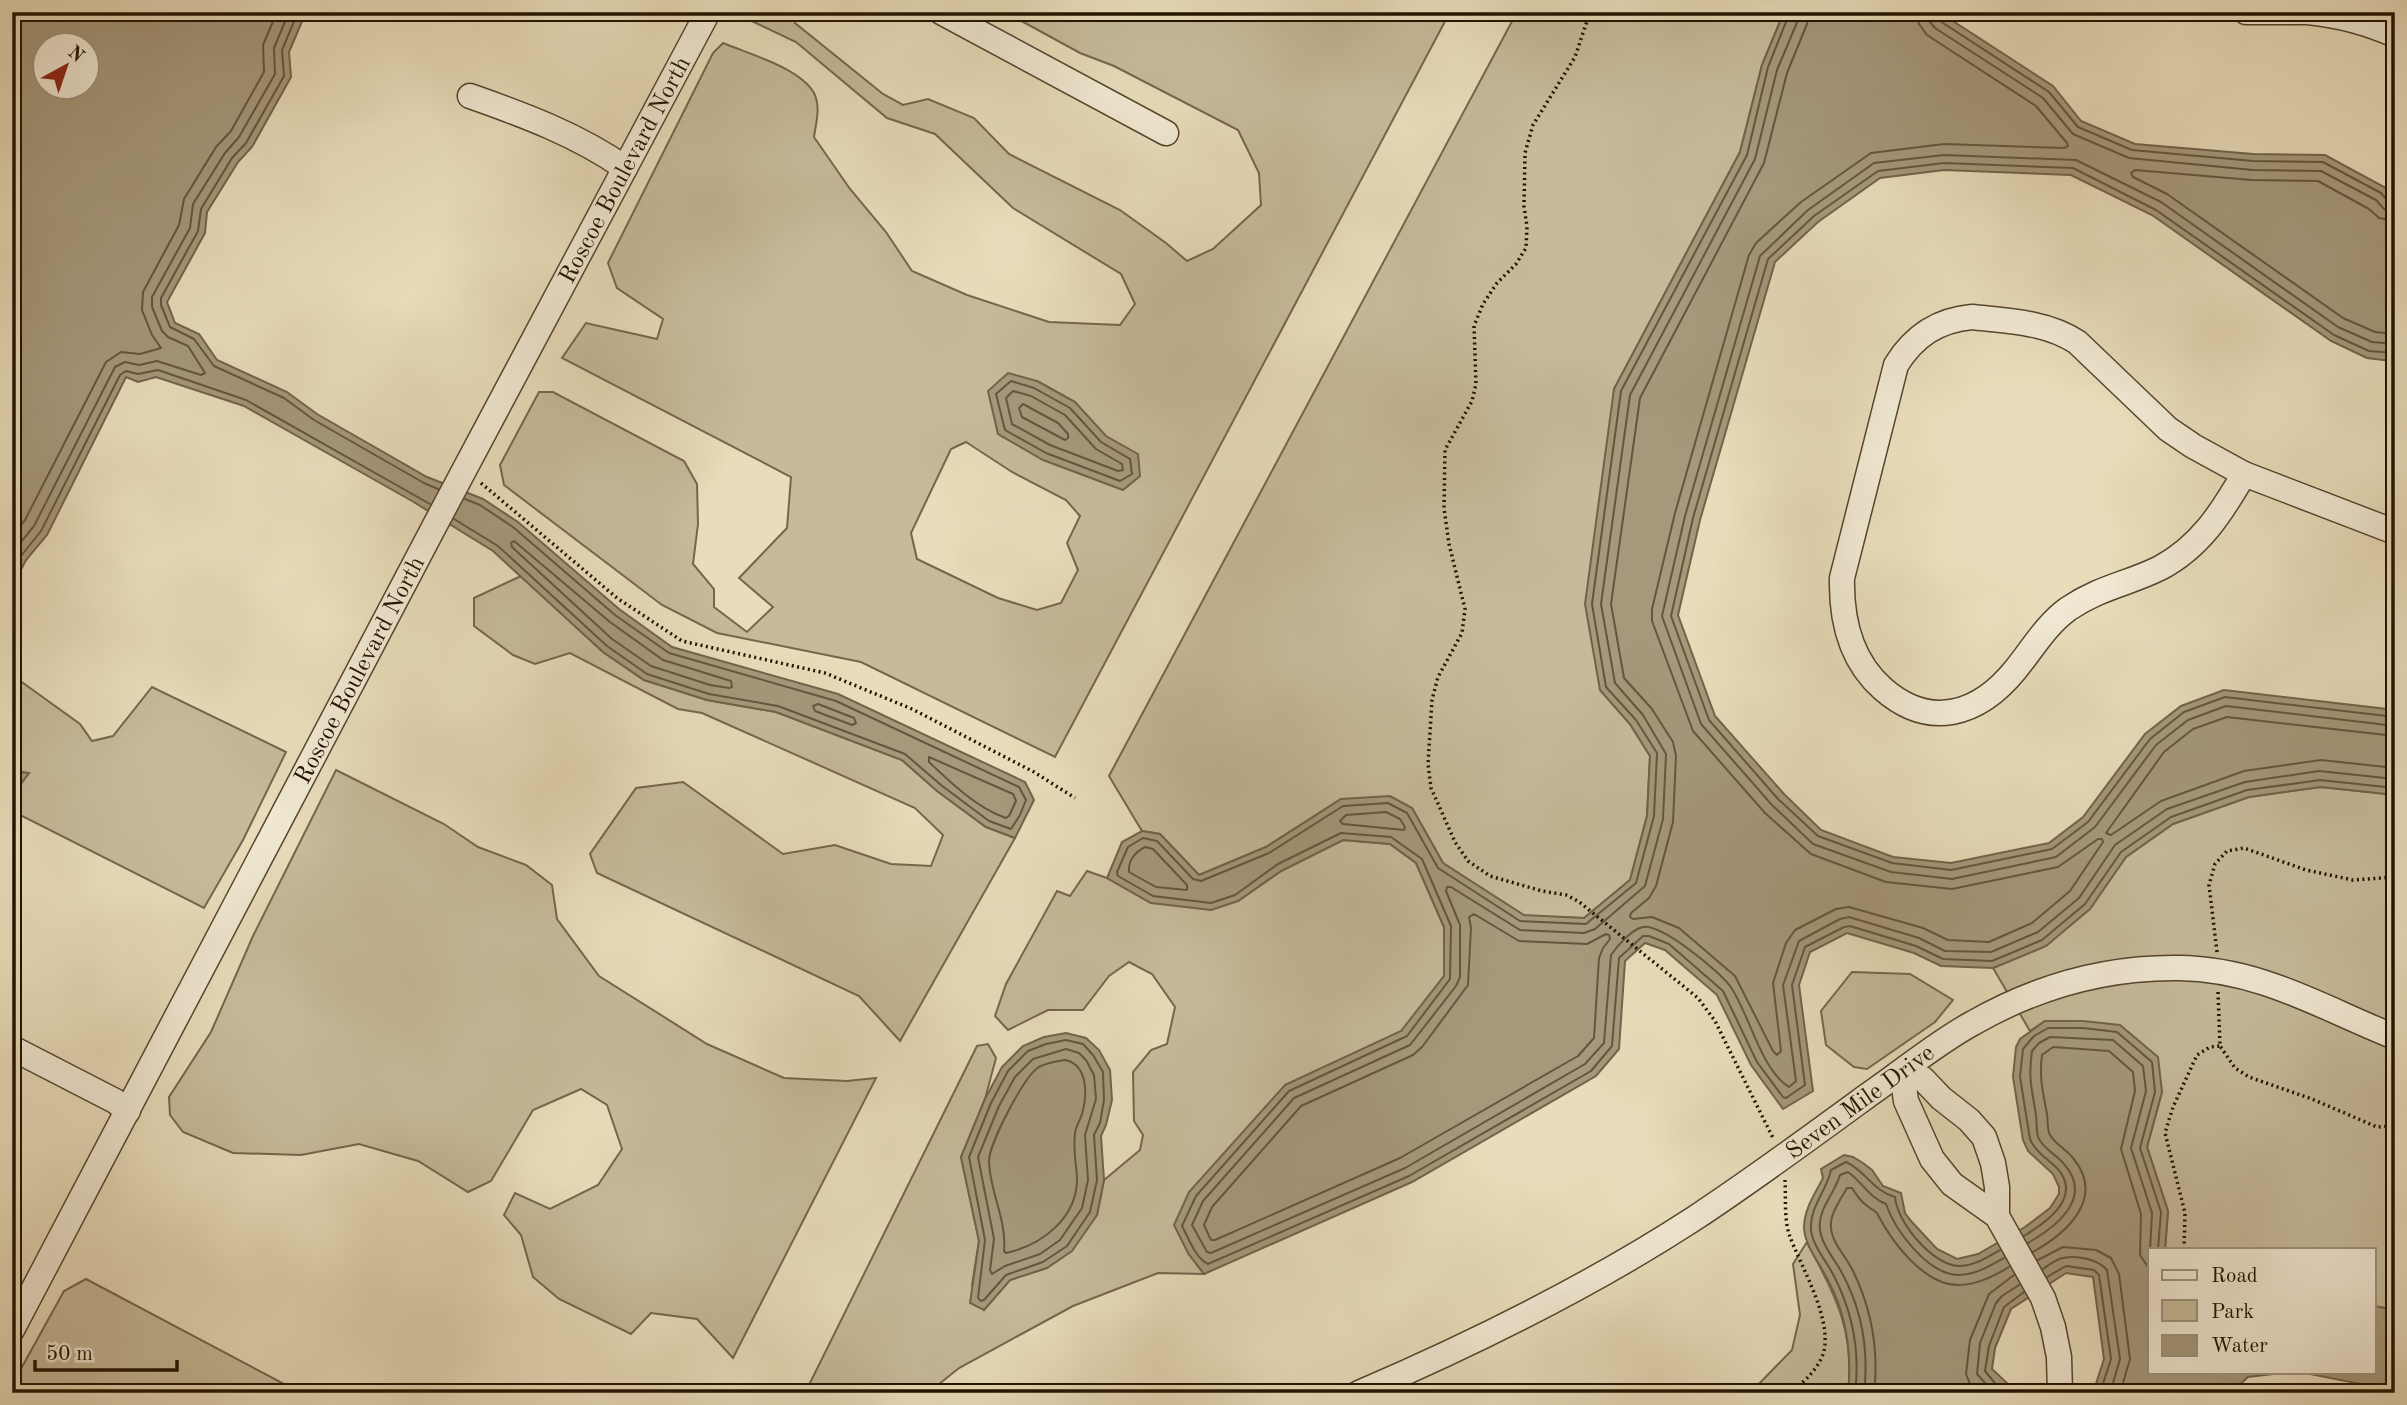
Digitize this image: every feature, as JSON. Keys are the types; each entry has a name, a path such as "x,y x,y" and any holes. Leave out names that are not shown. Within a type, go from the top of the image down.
{"street":[{"name":"Roscoe Boulevard North","path":"12,1330 708,12"},
{"path":"941,12 1166,133"},
{"path":"2246,12 2302,12"},
{"path":"2307,12 2335,13 2372,24 2395,35"},
{"path":"470,96 528,116 604,153 625,168"},
{"path":"2244,474 2220,515 2182,555 2159,568 2083,599 2062,614 2039,636 2015,670 1996,690 1974,704 1945,714 1912,708 1878,684 1862,664 1852,645 1844,623 1842,578 1892,376 1905,350 1918,337 1937,325 1956,318 1972,317 2043,326 2063,333 2077,342 2168,429 2193,446 2244,474 2395,532"},
{"name":"Seven Mile Drive","path":"1359,1393 1504,1326 1574,1291 1635,1256 1760,1173 1970,1024 2015,1001 2050,988 2134,969 2218,971 2297,993 2395,1037"},
{"path":"12,1048 115,1101 128,1111"},
{"path":"2003,1226 1952,1184 1932,1158 1906,1101 1902,1072 1923,1079 1941,1098 1969,1120 1983,1137 1993,1163 2003,1226 2043,1298 2053,1327 2059,1357 2060,1393"}],"path":[{"path":"1590,12 1575,57 1534,125 1525,153 1526,248 1516,264 1497,283 1483,304 1474,326 1476,384 1472,401 1445,450 1444,508 1449,544 1465,609 1462,633 1438,677 1432,700 1428,764 1431,788 1455,842 1468,861 1490,876 1566,895 1642,952"},
{"path":"461,479 617,598 682,641 824,673 912,709 1034,772 1075,798"},
{"path":"2395,877 2353,880 2306,870 2244,848 2227,851 2215,864 2209,885 2217,942 2220,1046 2235,1068 2249,1077 2312,1099 2377,1127 2395,1126"},
{"path":"2183,1248 2185,1213 2165,1133 2173,1107 2196,1055 2210,1047 2220,1046"}],"green space":[{"path":"738,12 796,12 795,23 883,94 903,105 928,99 974,118 1009,154 1120,210 1187,261 1213,249 1261,205 1259,173 1238,130 1114,66 1080,53 1005,12 1450,12 1055,757 861,662 717,633 662,605 504,485 500,465 539,392 553,392 684,461 697,484 698,524 693,564 714,589 714,607 747,632 773,607 739,578 787,528 791,477 562,358 586,323 657,339 663,319 617,288 608,263 713,53 723,43 786,69 807,84 814,93 817,104 814,137 912,271 967,295 1049,322 1120,325 1135,304 1121,274 1013,208 935,134 887,118 796,42 739,15","holes":["1037,381 1075,402 1106,437","966,442 1012,472 1066,500 1080,516 1067,543 1078,570 1061,603 1037,610 998,598 917,559 911,533 951,449"]},
{"path":"1517,12 1784,12 1762,65 1740,152 1614,389 1600,690 1630,724 1650,756 1647,816 1630,880 1584,918 1524,916 1443,863 1412,808 1341,799 1266,847 1199,875 1160,834 1142,831 1109,776"},
{"path":"521,576 603,652 644,680 707,700 776,712 902,760 937,791 986,827 1015,838 900,1041 859,996 597,873 590,854 636,788 683,782 783,854 835,845 891,864 931,866 943,835 915,808 702,713 678,709 570,653 535,664 513,655 474,626 474,598"},
{"path":"12,675 80,724 92,741 113,736 152,687 286,752 243,840 204,908 12,811 12,791 18,788 28,773 12,771"},
{"path":"336,770 444,824 478,847 526,865 552,885 557,919 599,976 707,1044 784,1078 847,1081 876,1078 733,1358 697,1319 651,1313 631,1334 559,1299 533,1277 521,1235 504,1215 515,1193 550,1209 598,1185 622,1149 607,1105 581,1089 533,1110 491,1181 468,1192 418,1161 359,1144 301,1155 233,1153 183,1132 170,1115 169,1097 211,1032 253,936"},
{"path":"2321,787 2395,795 2395,1310 2376,1306 2376,1248 2165,1248 2168,1211 2147,1147 2162,1092 2045,1021 2030,1031 1993,968 2046,946 2090,908 2126,857 2173,824 2249,797"},
{"path":"1343,840 1390,844 1416,863 1444,927 1444,976 1401,1032 1285,1085 1188,1253 1204,1274 1158,1273 1073,1306 959,1368 928,1393 805,1393 977,1046 988,1044 996,1058 985,1099 961,1157 979,1241 972,1285 984,1310 1010,1280 1047,1268 1097,1215 1104,1180 1140,1150 1143,1135 1134,1121 1133,1072 1151,1050 1167,1044 1175,1007 1152,974 1129,962 1109,976 1083,1010 1048,1010 1008,1030 995,1016 1006,984 1057,891 1070,896 1087,871 1107,878 1151,903 1238,901 1281,871"},
{"path":"1852,972 1910,974 1953,1000 1935,1022 1867,1069 1854,1067 1826,1045 1821,1011"},
{"path":"1807,1242 1841,1314 1848,1350 1848,1393 1750,1393 1792,1350 1800,1315 1793,1264"},
{"path":"86,1279 301,1393 12,1393 12,1385 64,1291"}],"water":[{"path":"12,12 306,12 289,52 291,77 252,147 238,162 207,212 205,233 167,302 175,323 199,334 217,360 287,392 317,414 427,477 483,499 518,522 619,609 672,647 838,694 1025,782 1034,800 1015,838 986,827 937,791 902,760 776,712 707,700 644,680 603,652 493,551 412,501 244,406 156,377 138,382 126,377 47,535 26,560 12,587"},
{"path":"1784,12 1939,12 2053,86 2081,121 2135,144 2253,154 2325,155 2386,188 2395,198 2395,353 2391,361 2367,358 2331,341 2152,215 2071,175 1944,170 1880,178 1818,222 1775,262 1700,520 1678,615 1715,716 1784,794 1821,830 1893,857 1951,863 2049,843 2083,817 2145,734 2181,706 2224,690 2395,710 2395,795 2321,787 2249,797 2173,824 2126,857 2090,909 2046,946 1993,968 1941,966 1914,953 1847,933 1810,952 1799,985 1813,1091 1783,1109 1751,1065 1717,995 1665,950 1645,943 1625,961 1619,1049 1596,1076 1412,1182 1204,1274 1188,1253 1174,1225 1189,1192 1285,1085 1401,1031 1444,976 1444,927 1416,863 1390,844 1343,840 1281,871 1238,901 1211,910 1151,903 1107,878 1122,842 1142,831 1160,834 1199,875 1266,847 1341,799 1390,796 1412,808 1443,863 1524,915 1584,918 1630,880 1647,816 1650,756 1630,724 1600,690 1585,604 1614,389 1740,152 1762,65"},
{"path":"1008,373 1037,381 1075,402 1106,436 1138,454 1140,476 1123,490 1043,460 998,434 988,391"},
{"path":"12,771 29,773 18,788 12,791"},
{"path":"2045,1021 2120,1025 2158,1057 2162,1092 2147,1147 2168,1211 2165,1248 2148,1248 2148,1374 2273,1374 2248,1377 2231,1393 2093,1393 2104,1359 2093,1277 2066,1273 2011,1309 1995,1348 1992,1369 2009,1385 2010,1393 1848,1393 1849,1364 1844,1322 1835,1295 1807,1242 1804,1228 1808,1208 1823,1178 1821,1169 1844,1155 1863,1163 1872,1170 1883,1186 1901,1193 1905,1213 1937,1249 1957,1259 1978,1254 2025,1227 2050,1208 2059,1194 2059,1187 2053,1174 2028,1151 2023,1140 2013,1077 2016,1047 2020,1039"},
{"path":"1066,1033 1086,1038 1099,1050 1110,1070 1112,1100 1101,1136 1104,1180 1097,1215 1072,1251 1047,1268 1010,1280 984,1310 970,1303 979,1241 961,1157 985,1099 1002,1067 1023,1046 1044,1037"},
{"path":"2376,1306 2395,1310 2395,1393 2310,1374 2376,1374"}]}
